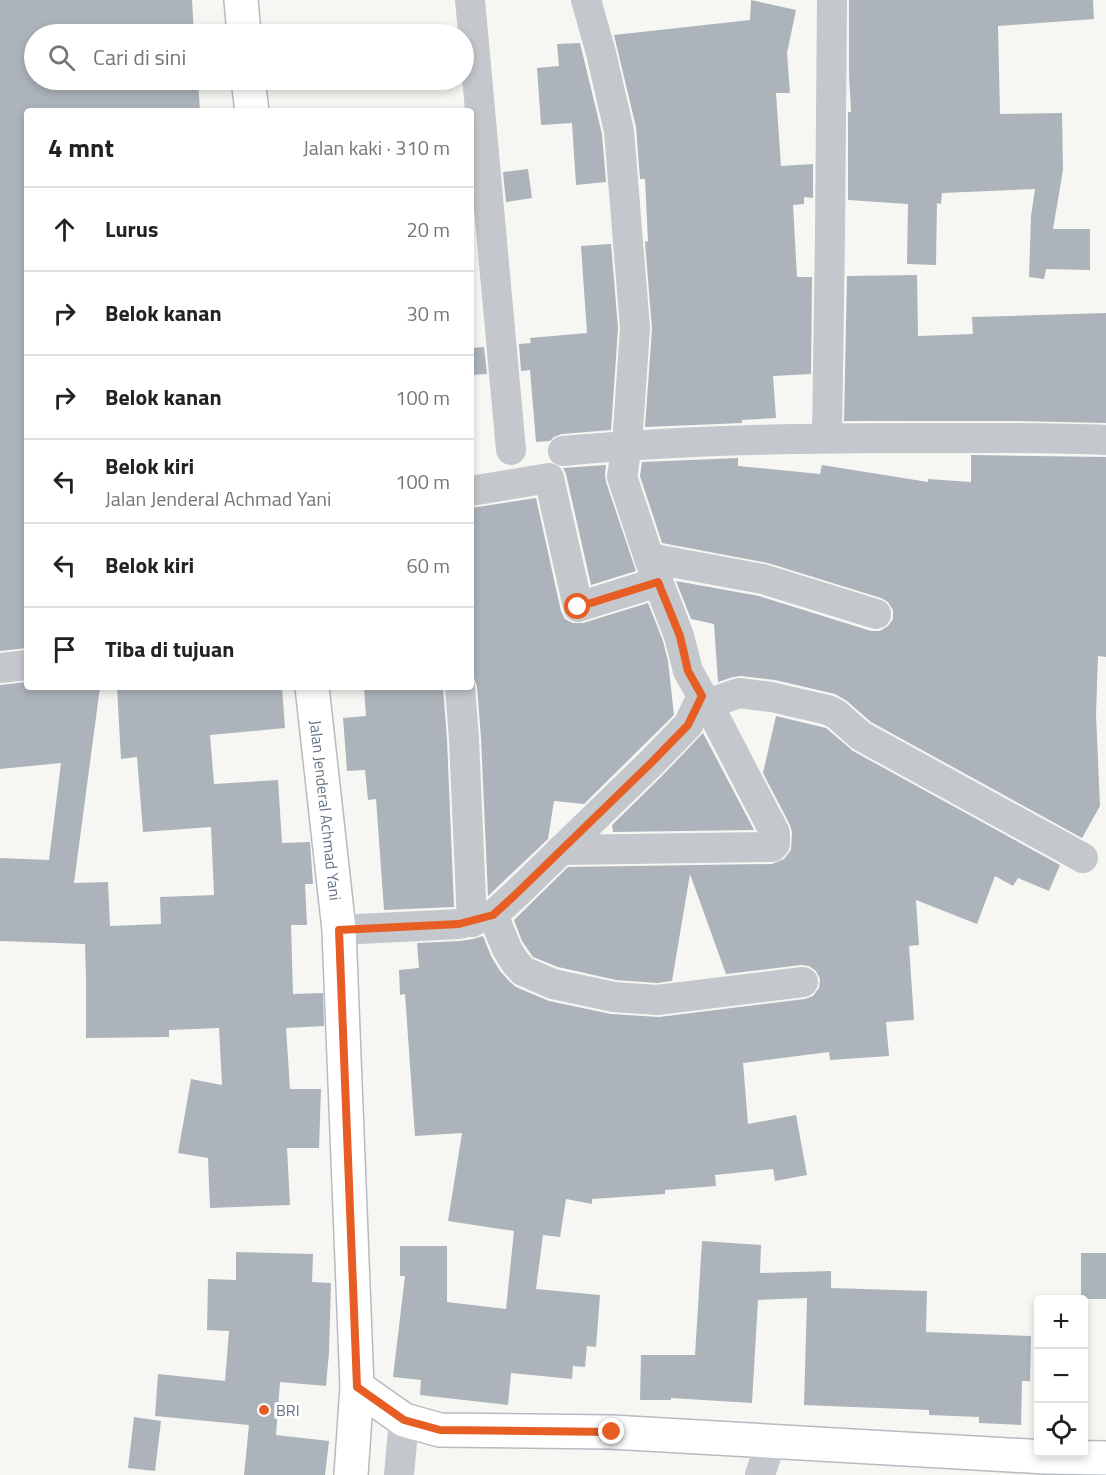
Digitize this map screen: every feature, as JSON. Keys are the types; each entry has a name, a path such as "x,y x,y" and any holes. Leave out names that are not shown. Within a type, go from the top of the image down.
{"main road":[{"path":"241,0 243,24"},
{"path":"249,90 252,108"},
{"name":"Jalan Jenderal Achmad Yani","path":"312,690 339,930 357,1387 351,1475"},
{"path":"357,1387 404,1420 440,1430 612,1432 771,1441 1044,1466 1106,1458"}],"street":[{"path":"470,0 471,24"},
{"path":"561,850 772,848 775,844 775,833 688,671 680,636 653,570 622,477 627,445 635,328 619,131 586,0"},
{"path":"827,438 832,0"},
{"path":"474,81 484,283 511,450"},
{"path":"563,451 627,445 827,438 1106,440"},
{"path":"474,490 549,478 578,607 653,570 763,579 876,614"},
{"path":"0,668 24,664"},
{"path":"460,690 482,918 523,971 563,987 614,997 657,1000 803,982"},
{"path":"339,930 459,924 482,918 561,850 650,764 688,725 705,700 739,693 771,697 828,710 836,714 861,736 1083,858"},
{"path":"399,1475 404,1420"},
{"path":"760,1475 771,1441"}],"building":[{"path":"0,0 192,0 193,24 24,24 24,90 199,90 200,108 24,108 24,648 0,651"},
{"path":"751,0 796,10 787,53 790,93 776,93 781,166 813,164 813,198 804,197 804,204 793,205 797,277 812,277 811,374 773,376 776,418 742,420 742,423 645,427 652,329 645,242 648,241 645,179 640,179 636,127 614,35 750,20"},
{"path":"849,0 1093,0 1094,19 998,26 1000,114 1062,113 1063,170 1053,229 1090,229 1090,270 1046,269 1044,279 1029,277 1031,216 1035,189 942,193 941,204 937,203 936,265 907,264 908,204 848,200 848,112 851,112"},
{"path":"580,43 602,134 606,182 576,185 572,123 541,125 537,68 559,66 557,44"},
{"path":"528,169 532,198 506,202 503,172"},
{"path":"611,244 618,328 611,430 562,434 550,441 536,442 530,370 521,371 519,344 531,343 530,338 587,333 581,246"},
{"path":"917,275 918,336 973,334 972,317 1106,313 1106,423 844,421 847,276"},
{"path":"484,347 487,374 474,375 474,348"},
{"path":"971,455 1106,457 1106,657 1098,656 1096,714 1100,806 1082,838 871,722 847,701 835,694 775,680 741,676 718,682 714,624 691,619 676,581 759,596 871,631 880,631 888,626 893,619 893,610 888,602 881,598 768,563 662,543 640,476 642,462 738,458 738,466 820,474 822,465 928,482 928,479 971,482"},
{"path":"606,465 606,482 636,571 591,585 563,468"},
{"path":"536,498 561,611 565,619 573,623 583,623 648,603 668,661 674,715 584,804 554,801 548,839 488,896 481,738 477,686 474,678 474,508"},
{"path":"24,682 24,690 100,690 74,883 108,882 110,926 161,924 160,897 214,895 211,827 143,832 137,757 121,759 117,690 282,690 285,728 210,735 214,784 278,780 282,843 310,842 313,884 305,884 307,925 291,925 293,994 323,993 324,1026 286,1028 290,1089 321,1089 319,1148 287,1148 290,1205 210,1208 208,1158 178,1153 191,1079 222,1085 219,1028 169,1030 169,1037 86,1038 85,944 0,941 0,858 49,860 61,763 0,769 0,685"},
{"path":"364,690 443,690 454,907 384,910 376,799 368,800 365,770 347,771 343,718 366,716"},
{"path":"776,716 826,728 853,751 1060,865 1049,891 1018,878 1013,886 995,876 977,924 916,900 919,945 909,946 914,1020 886,1022 889,1056 830,1060 829,1052 743,1063 748,1124 796,1115 807,1175 775,1181 773,1169 715,1175 716,1186 665,1190 665,1194 592,1199 592,1204 566,1199 560,1237 543,1235 536,1289 600,1295 596,1347 587,1346 585,1367 573,1366 572,1379 511,1373 508,1405 420,1395 421,1380 393,1377 405,1276 400,1276 400,1246 447,1246 447,1302 506,1309 514,1231 448,1221 462,1133 415,1136 405,994 400,995 399,970 419,968 417,943 460,941 483,936 500,971 516,987 549,1001 611,1014 659,1017 805,999 813,996 819,988 820,979 816,971 809,966 726,974 690,874 672,981 657,983 616,980 558,967 533,957 522,941 514,920 568,867 772,864 784,859 791,850 792,832 763,773"},
{"path":"703,733 754,830 613,832 612,825"},
{"path":"702,1241 761,1245 760,1273 831,1271 831,1288 927,1291 926,1332 1031,1336 1030,1381 1022,1381 1021,1425 979,1423 979,1417 929,1415 929,1410 804,1405 807,1298 758,1300 752,1403 671,1398 671,1400 640,1400 641,1355 695,1355"},
{"path":"236,1252 313,1254 312,1282 331,1283 326,1386 280,1382 276,1435 329,1441 325,1475 244,1475 249,1425 155,1416 158,1374 225,1381 229,1331 207,1330 208,1279 236,1280"},
{"path":"1081,1253 1106,1253 1106,1299 1088,1299 1088,1295 1081,1295"},
{"path":"134,1417 161,1421 155,1471 128,1468"}],"place":[{"name":"BRI","path":"264,1410"}],"route":[{"path":"578,607 658,582 680,636 688,671 702,696 688,725 493,915 459,924 339,930 357,1387 404,1420 440,1430 612,1432"}]}
